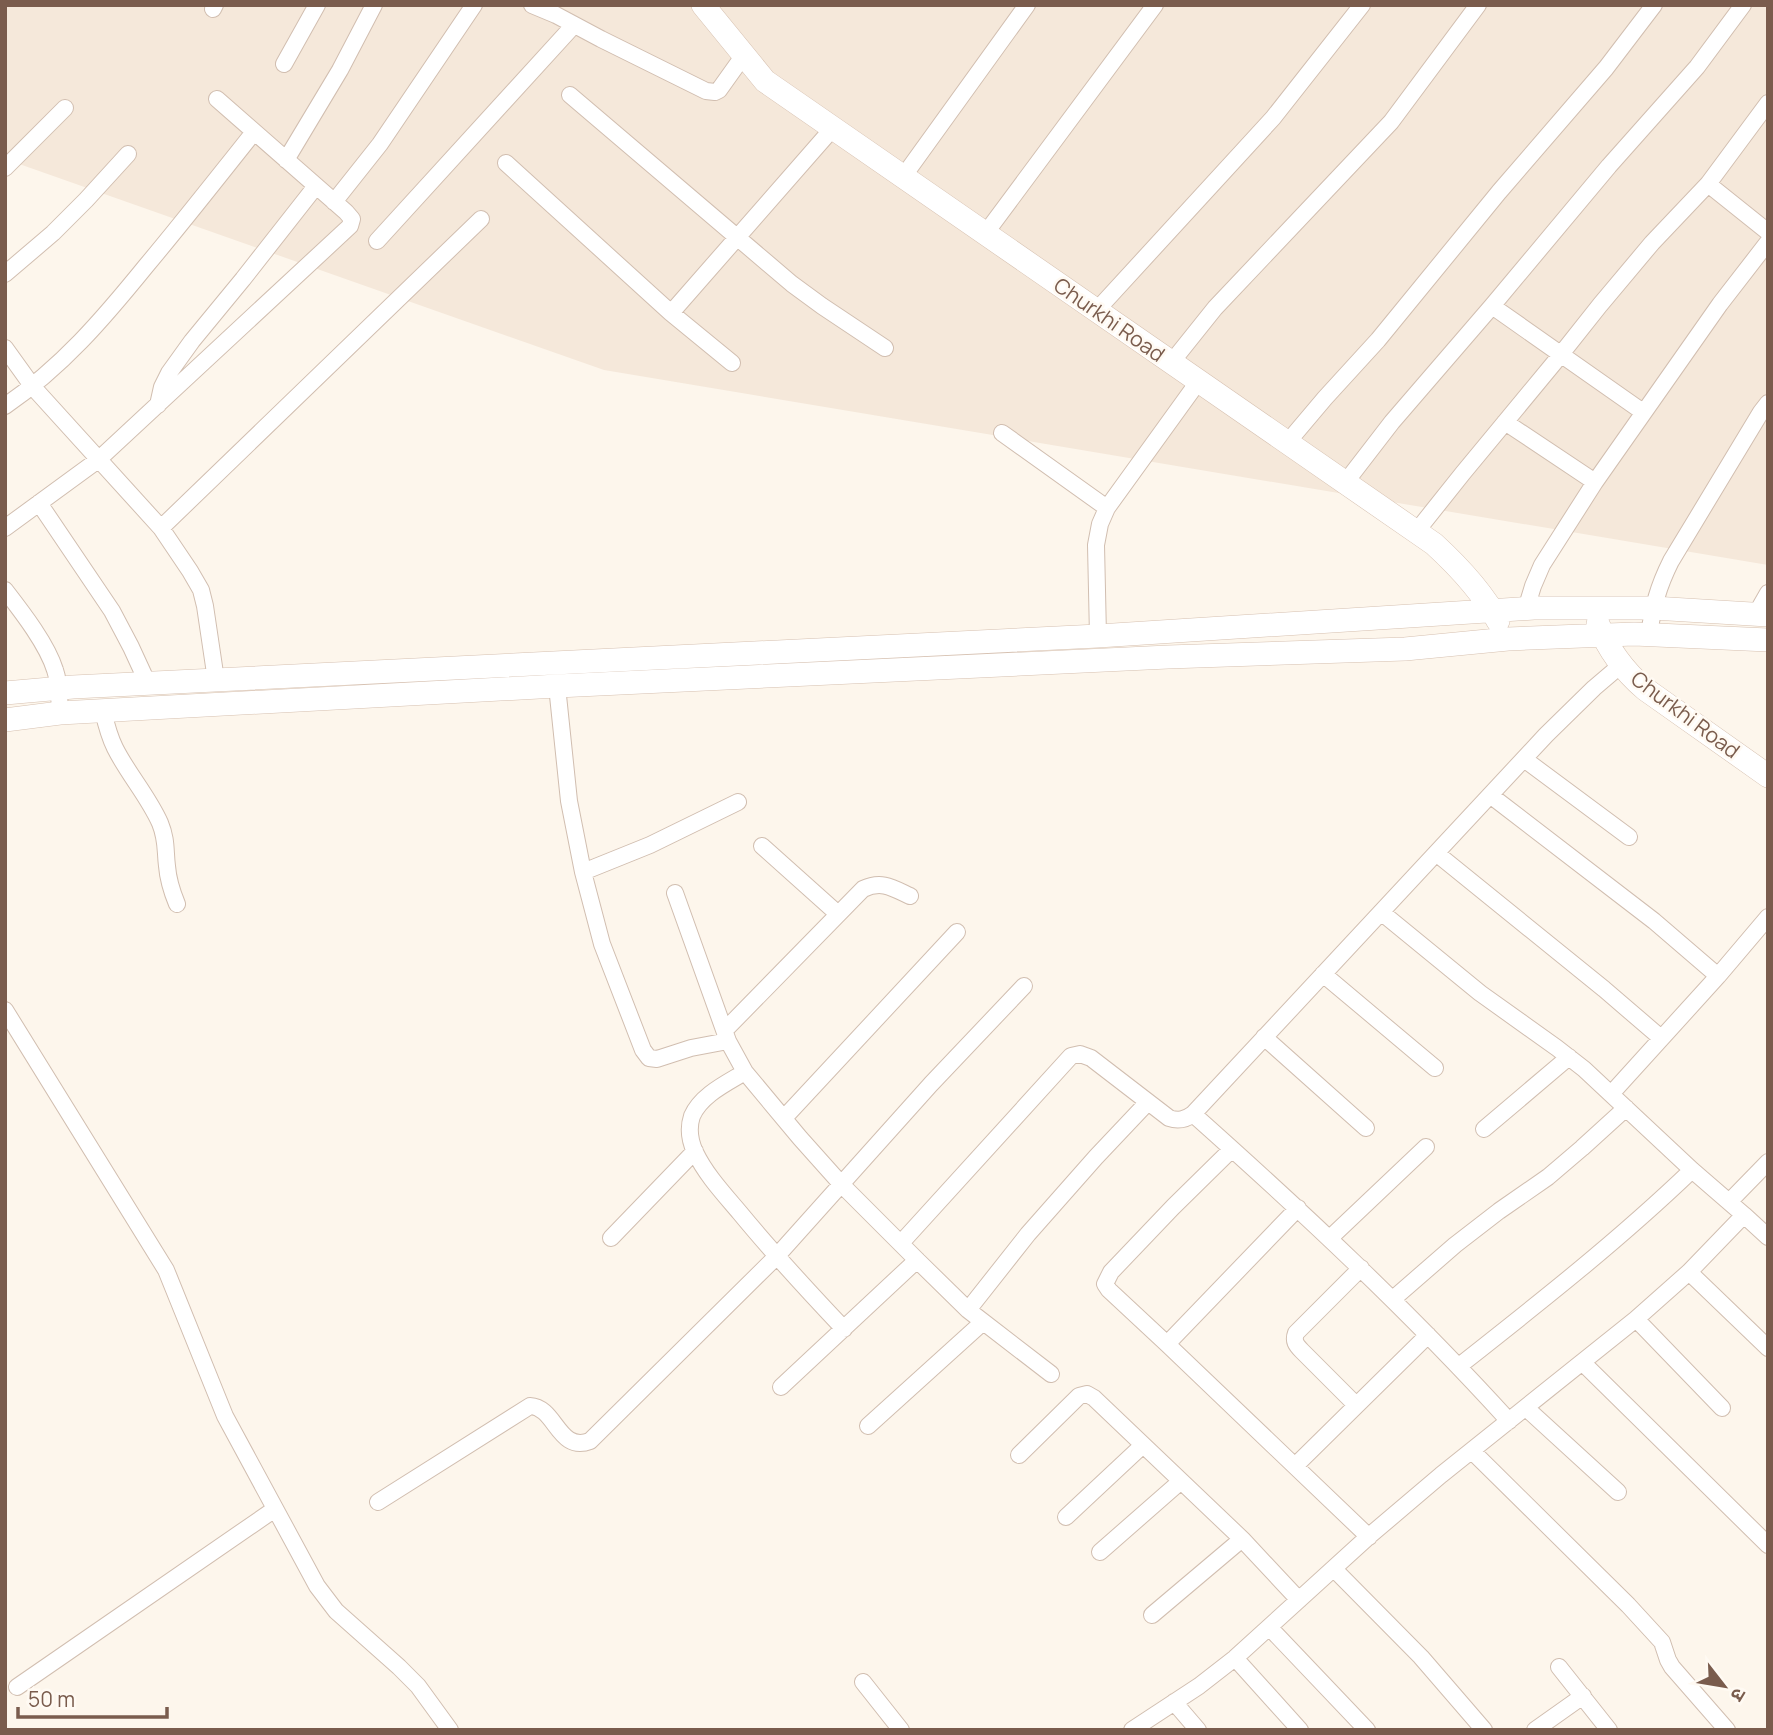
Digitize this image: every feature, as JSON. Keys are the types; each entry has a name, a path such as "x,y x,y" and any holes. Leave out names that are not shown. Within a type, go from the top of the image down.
{"street":[{"path":"285,64 317,5"},
{"path":"286,160 340,70 374,5"},
{"path":"334,202 380,144 474,5"},
{"path":"532,5 706,91 719,90 744,55"},
{"name":"Churkhi Road","path":"702,5 765,80 1434,544 1470,580 1492,610 1508,639"},
{"path":"903,177 1027,5"},
{"path":"985,234 1155,5"},
{"path":"1096,311 1273,118 1362,5"},
{"path":"1171,363 1216,309 1391,122 1479,5"},
{"path":"1287,443 1378,340 1499,192 1606,68 1654,5"},
{"path":"1345,483 1392,422 1609,166 1697,67 1743,5"},
{"path":"377,241 574,25"},
{"path":"570,95 792,284 885,348"},
{"path":"5,528 98,460 350,226 352,219 217,99"},
{"path":"1416,532 1600,304 1652,243 1708,184 1768,103"},
{"path":"5,168 65,108"},
{"path":"671,313 833,128"},
{"path":"5,406 33,387 80,343 112,308 254,132"},
{"path":"5,274 53,233 128,154"},
{"path":"506,163 671,313 732,363"},
{"path":"1708,184 1768,232"},
{"path":"158,405 169,373 192,341 316,186"},
{"path":"161,528 481,219"},
{"path":"1526,609 1542,565 1595,482 1720,304 1768,242"},
{"path":"1492,306 1643,412"},
{"path":"5,348 33,387 161,528 201,590 216,680"},
{"path":"1098,636 1096,545 1100,524 1107,508 1198,382"},
{"path":"1649,635 1659,583 1768,403"},
{"path":"1505,422 1595,482"},
{"path":"1002,433 1107,508"},
{"path":"39,503 112,611 148,684"},
{"path":"5,590 48,652 59,688 60,713"},
{"path":"5,693 59,688 1098,636 1492,610 1653,608 1762,615 1768,593"},
{"name":"Churkhi Road","path":"1592,608 1603,636 1629,675 1644,689 1768,776"},
{"path":"5,720 60,713 557,686 1168,657 1405,649 1508,639 1649,635 1768,640"},
{"path":"901,1243 1071,1056 1080,1054 1091,1058 1169,1118 1177,1121 1193,1114 1524,759 1594,688 1621,665"},
{"path":"557,686 569,801 583,872 602,944 643,1050 649,1058 657,1059 727,1036 863,889 873,884 884,884 910,896"},
{"path":"103,711 115,749 146,797 160,825 167,848 171,890 177,904"},
{"path":"1524,759 1629,837"},
{"path":"1490,795 1654,921 1718,976"},
{"path":"583,872 650,845 738,802"},
{"path":"762,846 838,914"},
{"path":"1436,853 1661,1038"},
{"path":"675,893 727,1036 745,1072 842,1185 968,1310 1051,1374"},
{"path":"1381,912 1480,993 1569,1057 1768,1237"},
{"path":"1611,1094 1718,976 1768,916"},
{"path":"784,1118 957,932"},
{"path":"1324,974 1435,1068"},
{"path":"378,1502 530,1406 543,1412 572,1443 590,1441 776,1256 931,1084 1024,986"},
{"path":"5,1010 166,1270 225,1416 317,1586 336,1611 418,1686 450,1730"},
{"path":"1265,1037 1366,1128"},
{"path":"1485,1129 1569,1057"},
{"path":"745,1072 713,1092 693,1115 689,1131 695,1151 711,1178 776,1256 844,1329"},
{"path":"968,1310 1028,1234 1148,1102"},
{"path":"1393,1299 1455,1245 1548,1177 1626,1108"},
{"path":"1193,1114 1361,1268 1509,1420"},
{"path":"1330,1238 1426,1147"},
{"path":"1232,1149 1107,1277 1105,1284 1369,1537"},
{"path":"611,1238 695,1151"},
{"path":"1729,1202 1768,1162"},
{"path":"1459,1366 1643,1217 1692,1170"},
{"path":"1167,1344 1298,1208"},
{"path":"1132,1730 1199,1686 1235,1658 1369,1537 1689,1272 1744,1215"},
{"path":"781,1387 918,1260"},
{"path":"1356,1405 1296,1345 1294,1339 1296,1333 1361,1268"},
{"path":"1689,1272 1768,1348"},
{"path":"1636,1318 1722,1408"},
{"path":"868,1426 983,1322"},
{"path":"1295,1466 1428,1335"},
{"path":"1582,1362 1768,1545"},
{"path":"1019,1455 1079,1396 1087,1394 1242,1539 1299,1600"},
{"path":"1525,1408 1618,1492"},
{"path":"1066,1517 1143,1445"},
{"path":"1472,1451 1662,1642 1672,1667 1727,1730"},
{"path":"1100,1552 1181,1481"},
{"path":"17,1687 275,1509"},
{"path":"1152,1615 1242,1539"},
{"path":"1334,1569 1421,1657 1484,1730"},
{"path":"1269,1627 1367,1730"},
{"path":"1235,1658 1300,1730"},
{"path":"1559,1667 1609,1730"},
{"path":"863,1682 901,1730"},
{"path":"1535,1730 1583,1696"},
{"path":"1174,1702 1198,1730"}],"shaded area":[{"path":"5,5 1768,5 1768,565 604,370 5,159"}]}
